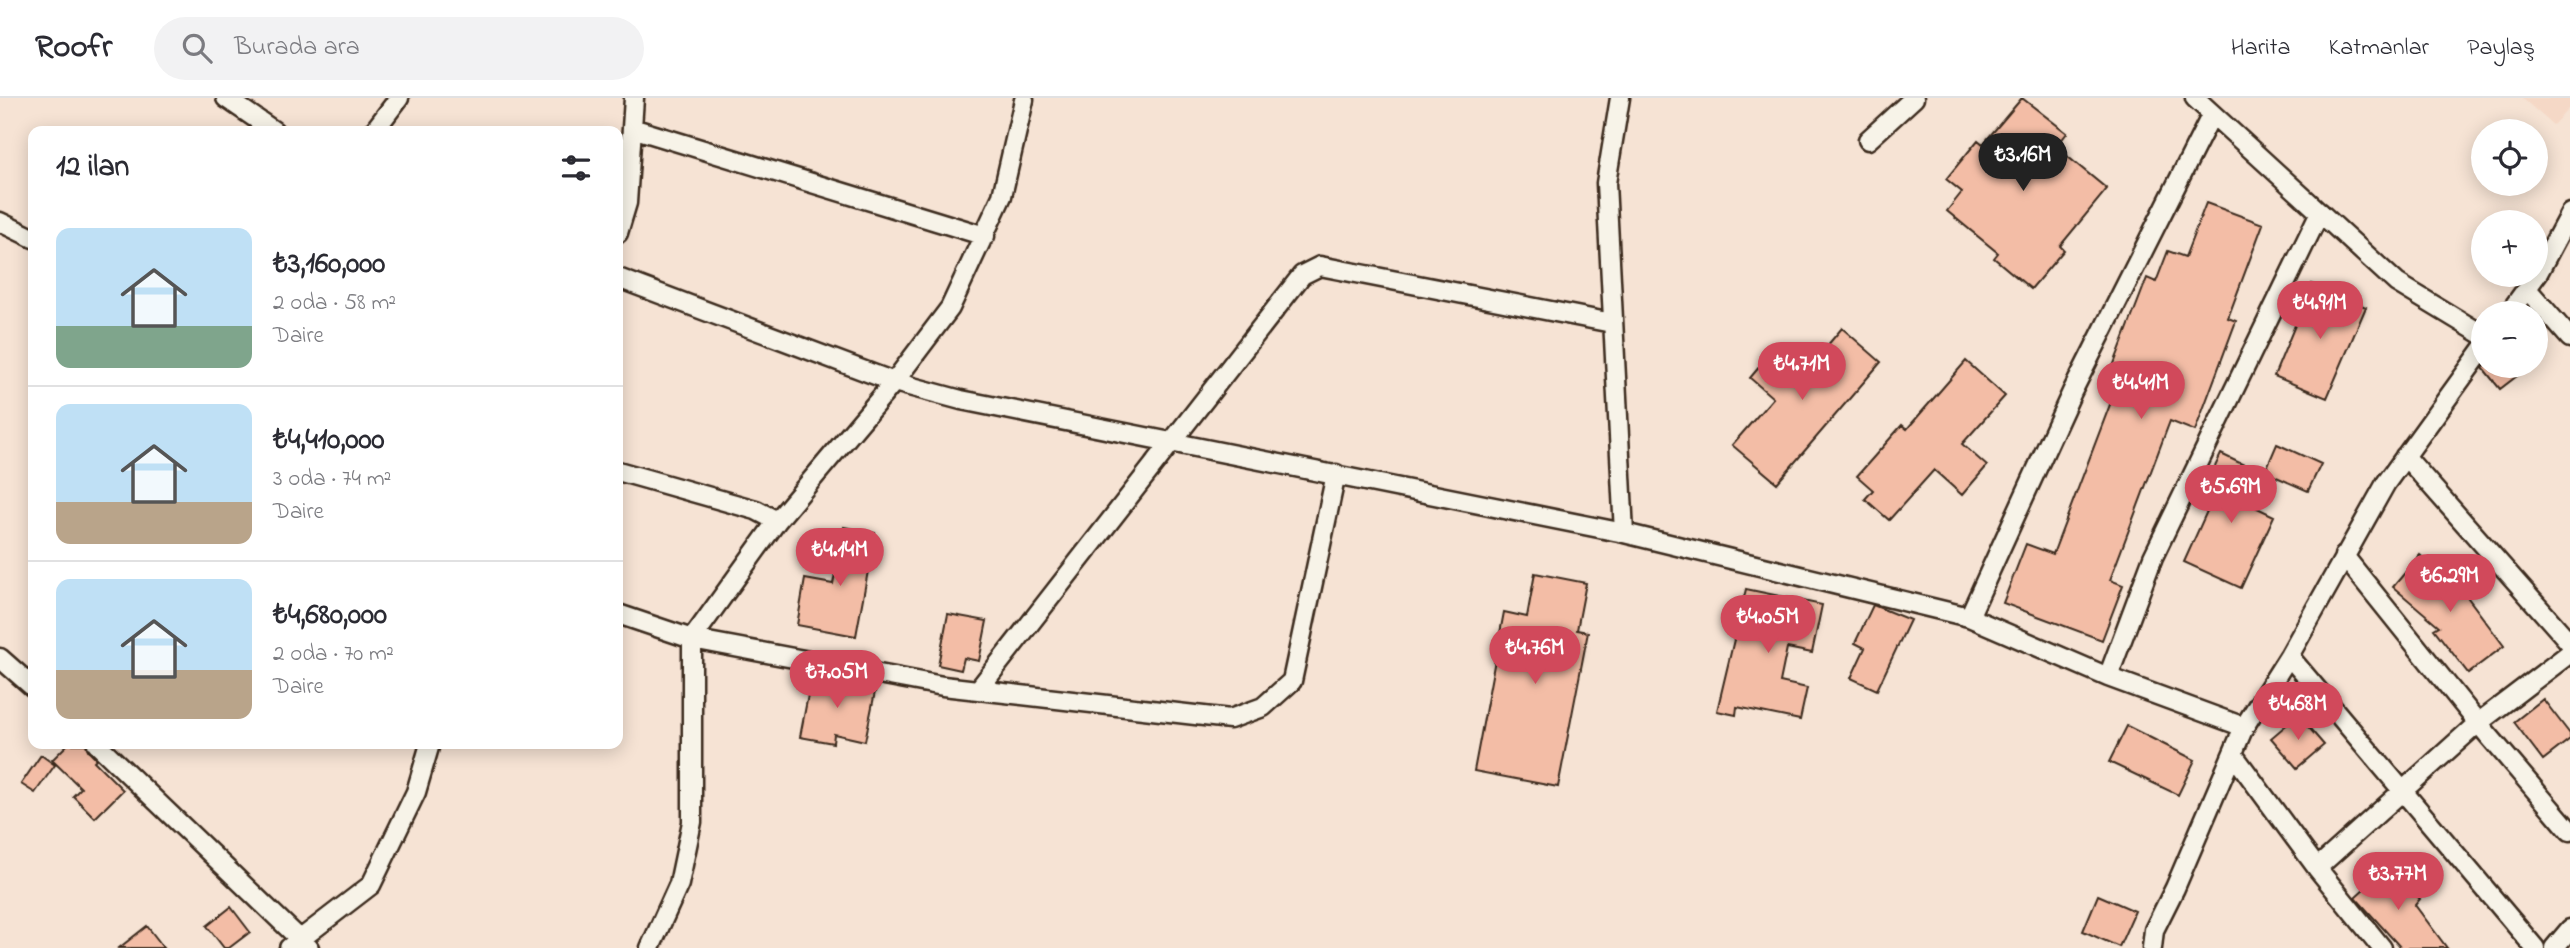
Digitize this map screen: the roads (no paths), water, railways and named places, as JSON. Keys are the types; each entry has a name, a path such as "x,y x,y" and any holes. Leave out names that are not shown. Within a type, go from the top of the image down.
{"street":[{"path":"226,98 267,126"},
{"path":"378,126 398,98"},
{"path":"623,216 627,203 634,98"},
{"path":"1620,98 1606,183 1624,533"},
{"path":"1868,140 1914,98"},
{"path":"2195,98 2397,283 2471,328"},
{"path":"650,948 679,884 692,822 692,639 777,522 894,382 950,308 1002,196 1019,99"},
{"path":"1969,617 2072,392 2212,114"},
{"path":"632,128 985,236"},
{"path":"2108,677 2153,557 2320,212"},
{"path":"2518,301 2538,274 2570,213"},
{"path":"0,222 28,236"},
{"path":"978,690 1302,275 1320,266 1612,324"},
{"path":"623,280 894,382 961,400 1624,533 1969,617 2108,677 2245,727"},
{"path":"2527,289 2570,338"},
{"path":"2151,948 2154,930 2245,727 2290,656 2386,483 2471,365"},
{"path":"2405,456 2570,643"},
{"path":"623,472 756,510 777,522"},
{"path":"623,616 692,639 782,657 978,690 1230,719 1263,707 1292,681 1336,474"},
{"path":"2344,556 2478,723 2570,831"},
{"path":"2316,868 2403,793 2478,723 2570,653"},
{"path":"2290,656 2535,948"},
{"path":"0,658 28,683"},
{"path":"102,749 299,945 371,885 416,792 429,749"},
{"path":"2233,754 2316,868 2382,948"},
{"path":"2554,948 2570,929"}]}
